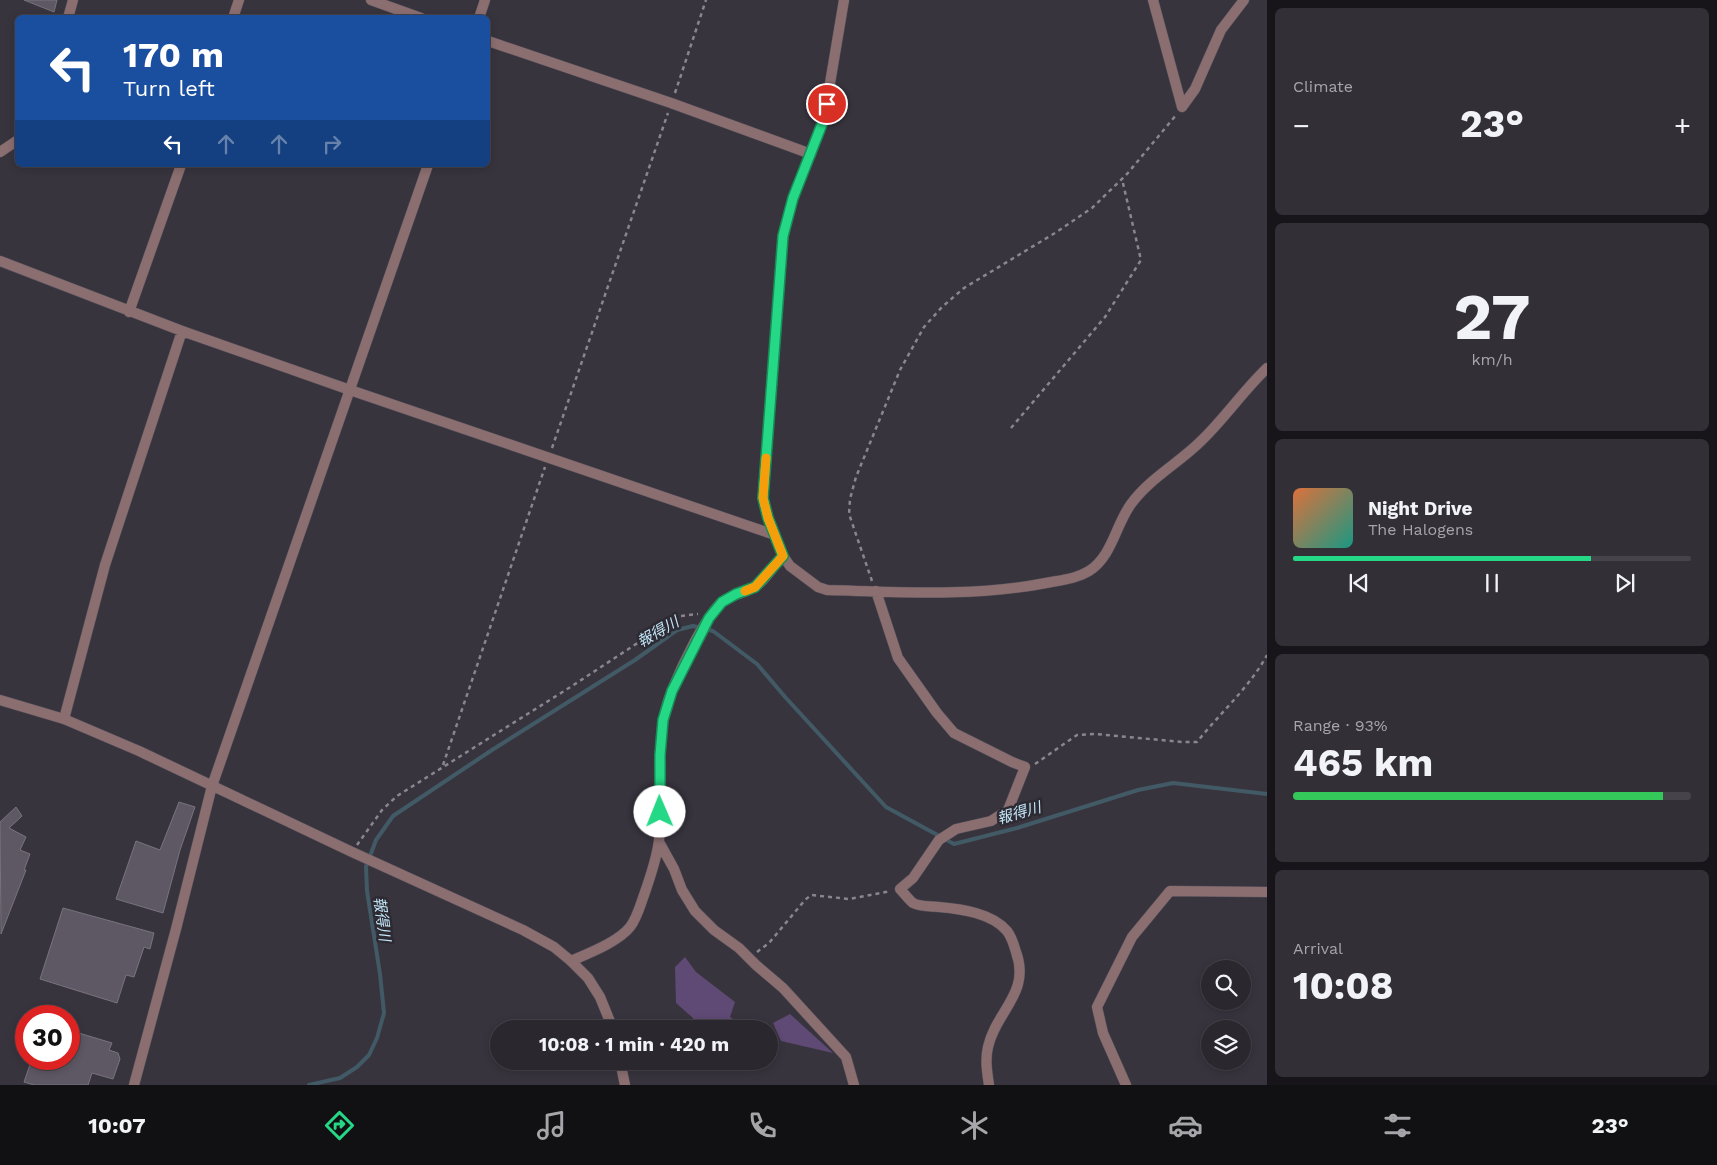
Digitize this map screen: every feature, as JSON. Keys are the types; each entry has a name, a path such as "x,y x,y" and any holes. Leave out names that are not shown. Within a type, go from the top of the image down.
{"street":[{"path":"69,15 73,0"},
{"path":"234,15 239,0"},
{"path":"370,0 412,15"},
{"path":"480,15 485,0"},
{"path":"844,0 824,119 793,198 783,236 763,498 768,518 783,556 790,566 818,587 827,590 981,592 1032,586 1076,577 1091,570 1102,558 1130,505 1140,494 1201,441 1250,384 1267,368"},
{"path":"1153,0 1182,107"},
{"path":"1182,107 1195,89 1221,30 1244,0"},
{"path":"490,42 671,103 811,154"},
{"path":"0,152 15,142"},
{"path":"129,312 180,167"},
{"path":"134,1085 167,966 212,786 427,167"},
{"path":"0,261 182,331 775,535"},
{"path":"64,719 105,565 182,331"},
{"path":"571,961 620,935 630,927 637,915 659,842 660,755 663,720 672,691 692,648 712,614 722,602 755,587 783,556"},
{"path":"876,591 898,658 937,713 954,733 1025,767 1008,810 991,821 956,829 939,840 913,878 900,889 913,903 970,912 992,919 1007,931 1014,945 1020,962 1020,978 1016,992 988,1047 986,1066 989,1085"},
{"path":"0,700 64,719 139,751 352,852 523,930 554,947 588,978 600,997 609,1020"},
{"path":"659,842 674,869 682,890 695,911 714,930 739,948 784,988 846,1057 854,1085"},
{"path":"1126,1085 1103,1033 1097,1008 1132,937 1170,891 1267,892"},
{"path":"622,1070 625,1085"}],"path":[{"path":"443,766 706,0"},
{"path":"876,591 850,514 850,498 856,477 900,370 918,336 942,308 964,288 1055,233 1092,208 1122,179 1182,107"},
{"path":"1011,428 1105,317 1141,260 1122,179"},
{"path":"352,852 382,810 397,796 680,616 712,614"},
{"path":"1025,767 1042,760 1077,735 1096,734 1173,742 1198,742 1261,666 1267,655"},
{"path":"748,957 769,943 811,895 849,899 900,889"}],"shaded area":[{"path":"685,957 696,972 735,1002 730,1017 734,1020 693,1020 676,1003 675,967"},
{"path":"790,1014 833,1053 781,1041 778,1034 778,1020"}],"building":[{"path":"24,0 57,0 54,12"},
{"path":"179,802 195,807 180,850 163,913 116,899 136,841 160,850"},
{"path":"16,807 22,816 9,828 26,837 20,850 30,854 24,870 26,870 1,934 0,822"},
{"path":"63,908 154,933 150,949 144,947 134,977 126,975 117,1003 40,979"},
{"path":"80,1033 112,1043 109,1050 118,1053 120,1059 113,1079 92,1073 88,1085 34,1085 24,1082 28,1070 80,1070"}],"waterway":[{"name":"報得川","path":"309,1085 340,1078 357,1067 369,1055 377,1038 384,1013 367,891 366,867 376,840 393,816 492,750 635,660 677,630 693,626 713,631 757,664 886,807 954,844 1017,828 1138,790 1173,783 1267,794"}],"slow traffic":[{"path":"745,591 755,587 783,556 768,518 763,498 766,458"}],"route":[{"path":"660,812 660,755 663,720 672,691 692,648 709,618 722,602 755,587 783,556 768,518 763,498 783,236 793,198 824,119 827,104"}]}
